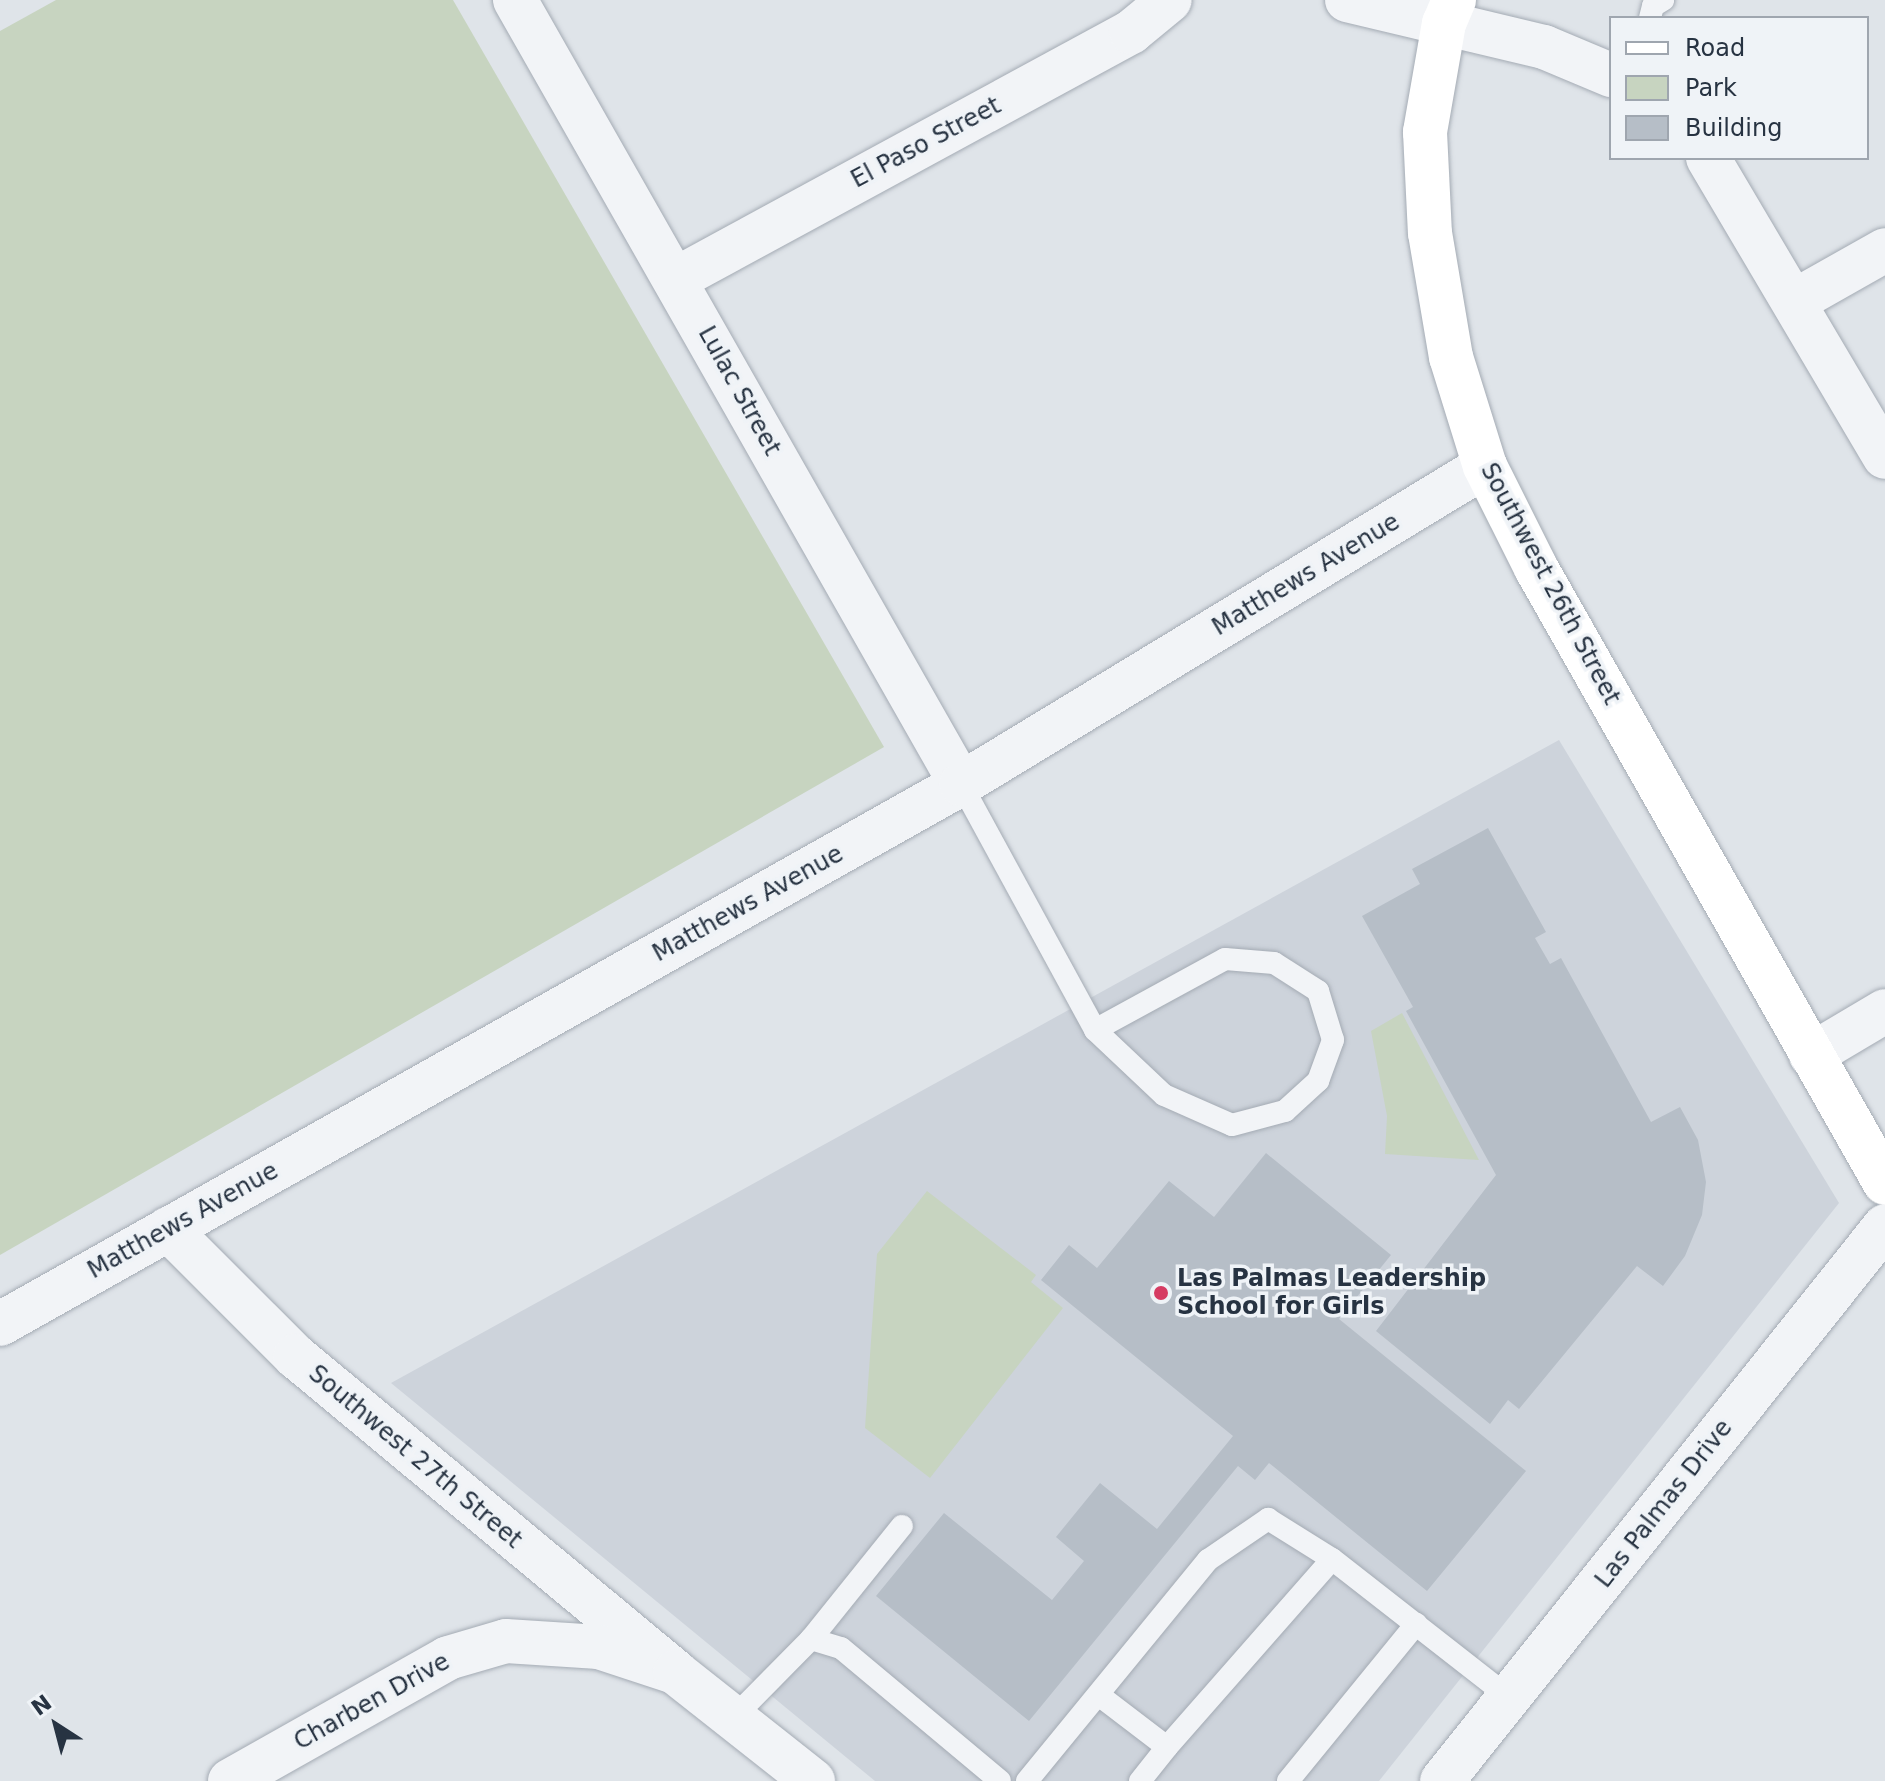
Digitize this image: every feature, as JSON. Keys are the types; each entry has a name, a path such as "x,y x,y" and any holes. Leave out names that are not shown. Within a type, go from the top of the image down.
{"main road":[{"name":"Southwest 26th Street","path":"1449,12 1425,132 1430,233 1451,357 1485,466 1536,568 1885,1183"}],"street":[{"name":"Lulac Street","path":"515,0 961,784"},
{"name":"El Paso Street","path":"676,279 1131,32 1170,0"},
{"path":"1347,0 1449,12 1557,51 1609,74"},
{"path":"1709,160 1885,457"},
{"path":"1795,301 1885,250"},
{"name":"Matthews Avenue","path":"0,1324 961,784 1485,466"},
{"path":"1811,1055 1885,1011"},
{"name":"Las Palmas Drive","path":"1442,1781 1885,1226"},
{"name":"Southwest 27th Street","path":"168,1229 295,1356 675,1672"},
{"name":"Charben Drive","path":"230,1781 448,1658 506,1641 599,1647 675,1672 735,1716 813,1781"}],"lane":[{"path":"1650,16 1653,6 1663,0"},
{"path":"961,784 1095,1030 1164,1095 1232,1125 1285,1111 1318,1081 1333,1040 1318,991 1274,963 1225,959 1095,1030"},
{"path":"1027,1781 1100,1696 1208,1560 1268,1519 1332,1559 1510,1698"},
{"path":"735,1716 811,1639 902,1526"},
{"path":"1140,1781 1332,1559"},
{"path":"1288,1781 1416,1624"},
{"path":"811,1639 841,1648 1000,1781"},
{"path":"1100,1696 1167,1747"}],"shaded area":[{"name":"Las Palmas Leadership School for Girls","path":"1559,740 1839,1203 1379,1781 875,1781 391,1383"}],"green space":[{"path":"56,0 453,0 884,747 0,1255 0,31"},
{"path":"1402,1013 1479,1160 1385,1154 1387,1116 1371,1031"},
{"path":"927,1191 1036,1275 1031,1282 1063,1308 930,1478 865,1428 877,1254"}],"building":[{"path":"1488,828 1546,932 1535,938 1550,964 1561,958 1651,1122 1680,1107 1698,1140 1706,1182 1702,1215 1685,1256 1663,1286 1637,1266 1519,1409 1508,1400 1490,1424 1376,1331 1496,1175 1406,1011 1413,1007 1362,916 1420,884 1412,869"},
{"path":"1266,1153 1391,1255 1339,1319 1526,1471 1427,1591 1269,1463 1255,1480 1238,1466 1029,1721 876,1596 944,1513 1052,1600 1084,1561 1056,1537 1100,1483 1157,1529 1233,1436 1041,1280 1069,1245 1097,1268 1169,1181 1214,1217"}],"place":[{"name":"Las Palmas Leadership School for Girls","path":"1161,1293"}]}
